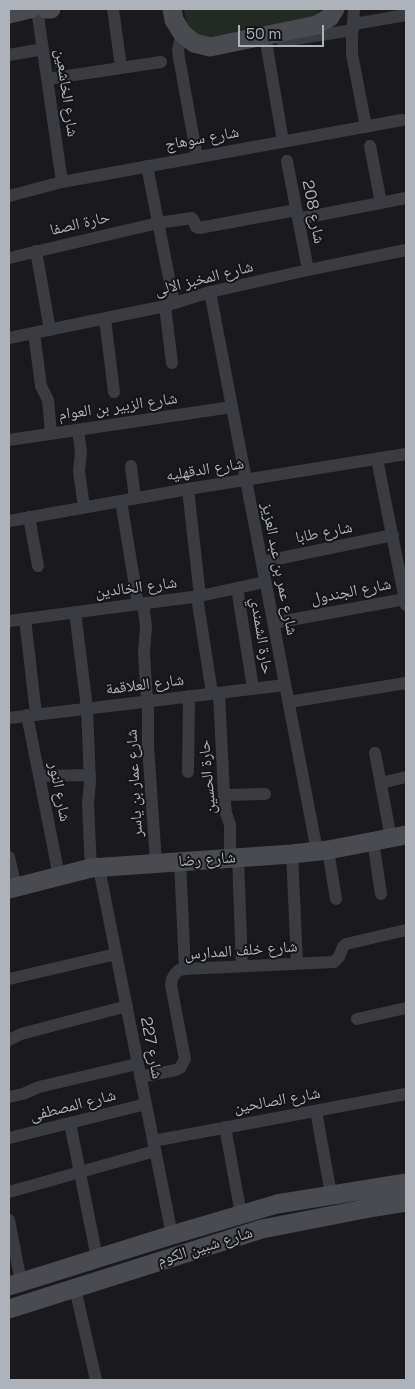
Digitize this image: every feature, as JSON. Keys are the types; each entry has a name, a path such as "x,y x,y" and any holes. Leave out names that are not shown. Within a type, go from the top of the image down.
{"street":[{"path":"9,14 30,9"},
{"name":"شارع الخاشعين","path":"37,9 62,182"},
{"path":"113,9 120,67"},
{"path":"266,44 317,25 330,17 335,9"},
{"path":"354,9 352,54 366,126"},
{"path":"172,18 194,43 210,46 272,45 277,42 406,16"},
{"path":"172,18 197,157"},
{"path":"266,44 283,141"},
{"path":"9,55 43,49"},
{"path":"47,78 161,62"},
{"name":"شارع سوهاج","path":"9,196 62,182 402,120"},
{"path":"370,146 381,203"},
{"name":"شارع 208","path":"286,161 308,270"},
{"path":"147,166 158,223 170,305 172,363"},
{"path":"297,215 406,198"},
{"name":"حارة الصفا","path":"9,258 158,223 192,218 198,228 297,215"},
{"name":"شارع المخبز الالى","path":"9,338 170,305 210,292 406,250"},
{"path":"36,251 50,330"},
{"name":"شارع عمر بن عبد العزيز","path":"210,292 285,684 323,851 336,899"},
{"path":"105,319 114,392"},
{"path":"34,333 41,386 48,400 51,434"},
{"name":"شارع الزبير بن العوام","path":"9,440 232,407"},
{"path":"78,430 81,453 79,471 84,507"},
{"name":"شارع الدقهليه","path":"9,521 121,500 406,454"},
{"path":"378,458 398,541 406,602"},
{"path":"131,466 135,498"},
{"name":"حارة الحسين","path":"188,489 198,596 215,693 226,813 234,858 242,966"},
{"name":"شارع عمار بن ياسر","path":"121,500 146,626 144,652 156,863"},
{"path":"30,517 38,566"},
{"name":"شارع طابا","path":"262,562 398,541"},
{"name":"شارع الخالدين","path":"9,621 198,596 265,582"},
{"name":"حارة الشمندي","path":"238,588 253,688"},
{"name":"شارع الجندول","path":"274,623 406,602"},
{"name":"شارع 227","path":"75,612 86,708 90,775 88,804 95,868 127,1006 172,1234"},
{"name":"شارع النور","path":"25,619 32,715 40,776 59,876"},
{"path":"289,702 406,683"},
{"name":"شارع العلاقمة","path":"9,718 285,684"},
{"path":"188,772 189,696"},
{"path":"375,753 390,838 381,894"},
{"path":"40,776 90,775"},
{"path":"381,783 406,777"},
{"path":"224,795 265,794"},
{"name":"شارع رضا","path":"12,888 95,868 323,851 390,838"},
{"path":"292,854 298,964"},
{"path":"9,857 12,888"},
{"path":"180,862 185,969"},
{"name":"شارع خلف المدارس","path":"139,1070 176,1070 184,1064 185,1054 171,985 174,974 179,970 334,962 346,944 406,930"},
{"path":"9,979 116,954"},
{"path":"9,1040 21,1034 127,1006"},
{"path":"357,1019 406,1008"},
{"path":"9,1096 23,1094 39,1086 139,1070"},
{"name":"شارع الصالحين","path":"9,1192 154,1146 225,1128 406,1097"},
{"name":"شارع المصطفى","path":"9,1138 146,1104"},
{"path":"316,1111 331,1194"},
{"path":"70,1123 97,1258"},
{"path":"225,1128 241,1214"},
{"name":"شارع شبين الكوم","path":"15,1284 172,1234 277,1204 406,1183"},
{"name":"شارع شبين الكوم","path":"9,1310 262,1229 406,1202"},
{"path":"9,1220 15,1284"},
{"path":"75,1288 96,1380"}],"shaded area":[{"path":"184,9 320,9 315,18 204,40 188,28"}]}
